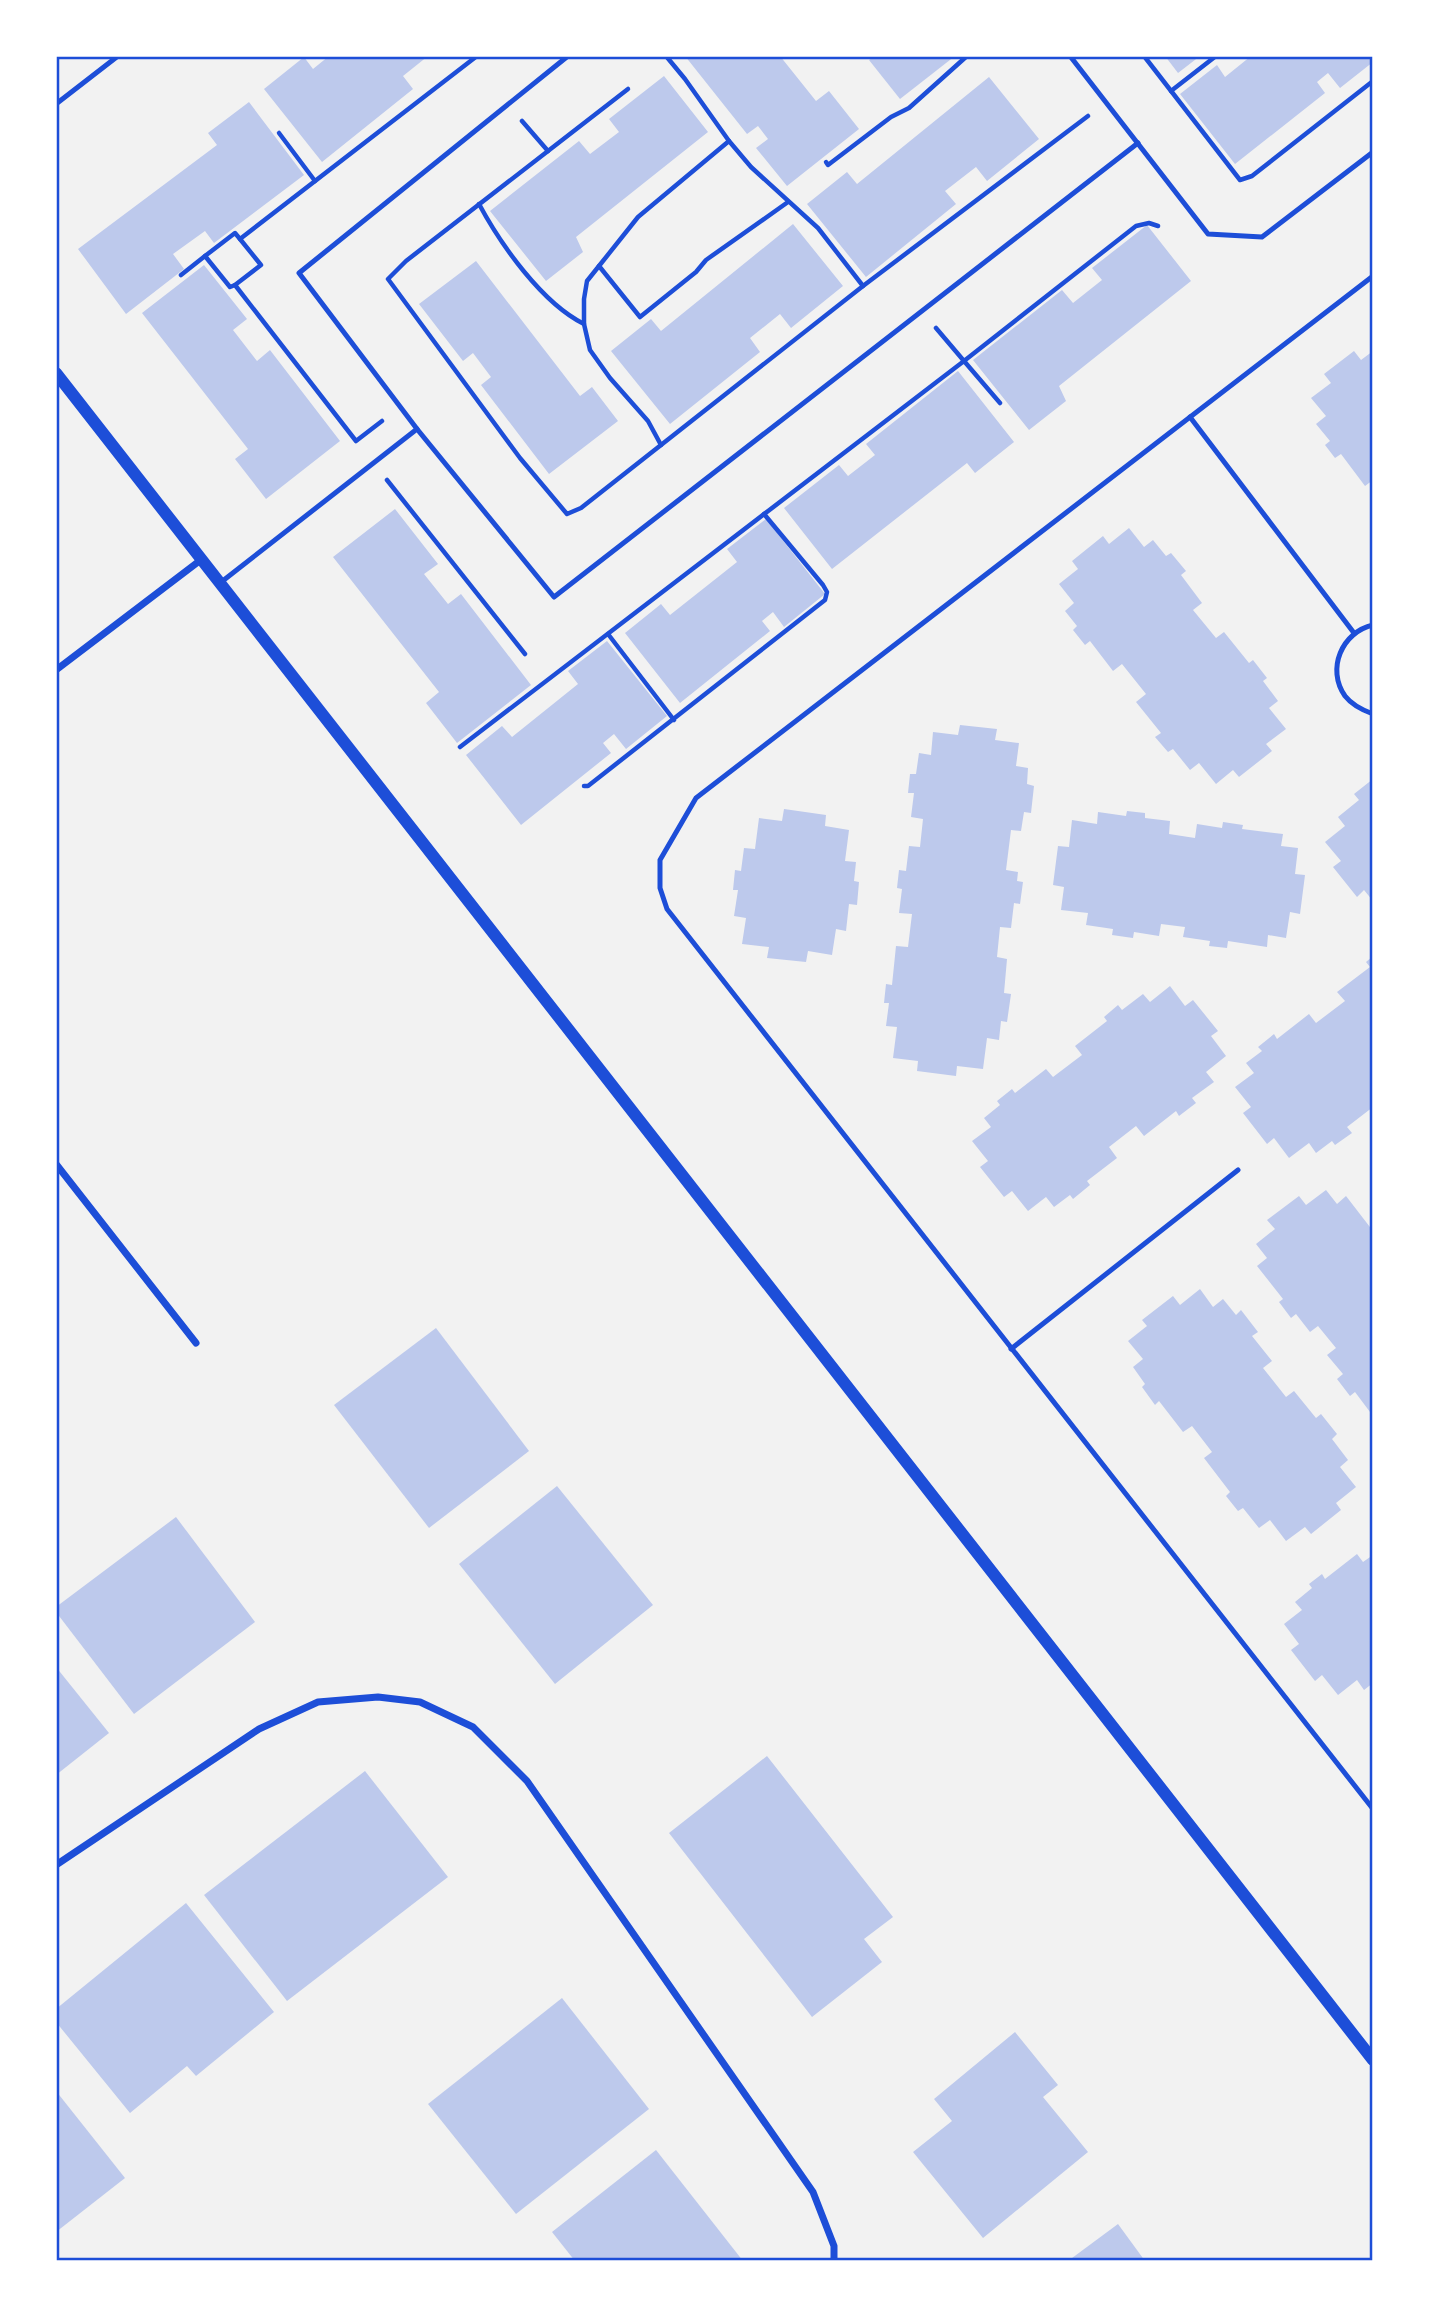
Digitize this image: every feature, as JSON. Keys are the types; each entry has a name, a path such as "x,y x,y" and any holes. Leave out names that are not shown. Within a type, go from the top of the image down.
{"street":[{"path":"56,373 1373,2060"},
{"path":"56,670 202,559"},
{"path":"56,1164 195,1343"},
{"path":"56,1865 259,1729 318,1702 378,1697 420,1702 474,1727 527,1781 813,2193 834,2246 834,2261"}],"lane":[{"path":"56,104 118,56"},
{"path":"568,56 299,273 417,429 554,597 1138,144"},
{"path":"1070,56 1208,234 1262,237 1373,152"},
{"path":"1373,276 696,798 660,860 660,888 667,909 1373,1809"},
{"path":"1190,417 1354,633"},
{"path":"220,583 417,429"},
{"path":"1373,625 1354,633 1342,646 1337,663 1338,681 1345,697 1359,708 1373,713"},
{"path":"1011,1349 1238,1170"}],"path":[{"path":"240,239 477,56"},
{"path":"666,56 751,167 818,228 863,286"},
{"path":"826,162 828,165 891,117 909,108 967,56"},
{"path":"1144,56 1240,180 1252,176 1373,81"},
{"path":"1171,91 1216,56"},
{"path":"628,89 407,261 388,279 520,458 567,513 580,508 863,286 1106,103"},
{"path":"509,104 548,151"},
{"path":"279,133 315,181"},
{"path":"661,444 648,421 610,378 590,350 584,324 583,299 587,281 638,217 729,141"},
{"path":"598,266 640,317 696,272 706,260 788,202"},
{"path":"479,204 493,230 541,290 572,319 584,324"},
{"path":"460,747 1136,226 1149,223 1158,226"},
{"path":"181,275 205,256 235,233 261,265 230,287 205,256"},
{"path":"235,285 356,441 400,407"},
{"path":"922,311 1000,403"},
{"path":"373,463 525,654"},
{"path":"584,786 588,786 674,720 825,600 827,592 823,585 764,514"},
{"path":"608,634 674,720"}],"building":[{"path":"329,56 428,56 403,76 413,89 322,162 264,89 304,57 313,69"},
{"path":"685,56 780,56 816,101 829,91 859,129 787,186 756,148 768,139 758,126 747,134"},
{"path":"875,56 955,56 900,99 869,60"},
{"path":"1165,56 1200,56 1178,73"},
{"path":"1251,56 1373,56 1373,62 1340,88 1328,73 1317,82 1325,93 1235,164 1180,94 1217,65 1225,77"},
{"path":"664,76 708,132 576,237 583,252 546,281 490,211 579,141 590,154 619,132 609,119"},
{"path":"989,77 1039,139 987,181 976,167 945,191 956,204 866,277 807,204 847,172 857,184"},
{"path":"249,102 304,175 214,243 205,231 173,254 184,269 126,314 78,249 217,145 208,133"},
{"path":"793,224 843,286 791,328 780,314 750,338 760,352 670,424 611,351 651,319 661,331"},
{"path":"1147,225 1191,281 1059,386 1066,401 1029,430 973,360 1062,290 1073,303 1102,280 1092,268"},
{"path":"476,261 580,396 592,387 618,421 549,474 481,385 491,377 473,353 463,361 419,304"},
{"path":"204,265 247,319 233,330 257,361 270,350 340,441 266,499 235,459 248,449 142,313"},
{"path":"1354,351 1361,360 1373,351 1373,480 1365,486 1341,454 1335,458 1325,445 1330,441 1316,424 1326,416 1311,398 1331,383 1324,374"},
{"path":"958,371 1014,442 975,473 967,463 832,569 784,508 839,465 848,476 875,455 866,444"},
{"path":"395,509 438,564 424,574 448,604 461,594 531,685 457,743 426,703 439,692 333,557"},
{"path":"766,519 825,594 784,627 773,612 762,621 770,631 680,703 625,633 661,604 670,615 737,562 727,549"},
{"path":"1129,528 1144,547 1153,540 1166,556 1171,553 1186,571 1181,575 1202,603 1193,610 1216,638 1224,632 1249,663 1253,660 1267,678 1263,681 1278,701 1269,708 1286,729 1266,744 1272,751 1239,777 1233,770 1216,784 1199,763 1190,770 1173,749 1168,752 1155,737 1161,733 1136,702 1146,694 1122,664 1113,671 1090,641 1085,645 1073,630 1077,626 1065,611 1074,603 1059,584 1078,569 1072,561 1103,536 1109,544"},
{"path":"607,641 667,716 626,749 614,734 603,743 611,753 521,825 466,755 502,726 512,737 578,684 568,671"},
{"path":"960,725 997,729 995,740 1019,743 1016,766 1028,768 1027,784 1034,786 1031,813 1024,812 1021,831 1011,830 1006,870 1018,872 1017,881 1023,882 1020,904 1014,903 1011,928 1000,927 997,957 1007,959 1004,993 1011,994 1007,1022 1001,1021 999,1040 987,1038 983,1069 957,1066 956,1076 917,1071 918,1061 893,1058 897,1027 886,1026 889,1003 884,1003 886,984 892,985 896,946 908,947 912,914 899,913 902,889 897,888 899,870 906,871 909,846 920,847 923,819 911,817 914,793 908,793 910,774 916,774 919,753 931,755 933,732 958,735"},
{"path":"1373,779 1373,901 1364,890 1357,897 1333,867 1341,861 1325,842 1345,826 1338,817 1359,800 1354,794"},
{"path":"784,809 826,815 825,826 849,830 845,861 856,862 854,881 859,882 857,905 849,904 846,931 836,929 832,955 808,951 806,962 767,958 769,947 742,944 746,918 734,916 738,890 733,890 735,870 741,871 744,848 755,849 759,818 782,821"},
{"path":"1127,811 1145,813 1145,818 1170,821 1169,834 1195,838 1197,824 1222,828 1223,822 1243,825 1242,829 1283,834 1281,846 1298,848 1295,874 1305,875 1300,914 1290,912 1286,938 1268,935 1267,947 1228,941 1227,948 1209,946 1210,941 1183,937 1185,927 1161,924 1159,936 1134,932 1133,938 1112,935 1113,929 1086,925 1088,913 1061,910 1064,887 1053,885 1058,846 1069,847 1072,820 1097,824 1098,812 1126,816"},
{"path":"1373,956 1373,1107 1347,1127 1352,1133 1335,1145 1332,1141 1316,1153 1309,1143 1289,1158 1274,1138 1267,1144 1243,1113 1251,1107 1235,1087 1254,1073 1246,1063 1262,1051 1258,1047 1274,1034 1277,1039 1309,1014 1316,1023 1345,1001 1337,992 1370,967 1366,962"},
{"path":"1170,986 1185,1006 1193,1000 1218,1031 1211,1036 1226,1056 1206,1072 1214,1082 1192,1098 1196,1103 1179,1116 1176,1111 1144,1136 1136,1126 1109,1147 1117,1158 1087,1181 1090,1185 1073,1199 1070,1195 1054,1207 1046,1197 1028,1211 1012,1191 1004,1197 980,1167 988,1161 972,1141 991,1127 984,1118 1000,1105 997,1101 1012,1089 1015,1093 1046,1069 1053,1077 1082,1055 1075,1046 1107,1021 1104,1017 1118,1005 1122,1010 1143,994 1150,1002"},
{"path":"1326,1190 1337,1204 1346,1196 1373,1231 1373,1410 1370,1412 1355,1392 1350,1396 1337,1379 1343,1374 1327,1355 1336,1348 1318,1326 1310,1332 1296,1314 1291,1318 1279,1302 1283,1299 1257,1266 1267,1258 1256,1244 1275,1229 1267,1220 1299,1196 1306,1205"},
{"path":"1200,1289 1213,1307 1223,1299 1236,1315 1241,1310 1258,1332 1252,1336 1272,1361 1263,1368 1286,1397 1294,1391 1316,1418 1321,1414 1337,1434 1332,1439 1348,1460 1340,1467 1356,1487 1336,1503 1341,1510 1311,1534 1305,1527 1286,1541 1270,1520 1259,1528 1243,1508 1238,1511 1226,1496 1230,1492 1204,1458 1212,1452 1192,1426 1183,1432 1159,1401 1155,1405 1142,1387 1145,1384 1133,1367 1143,1359 1128,1341 1147,1326 1142,1320 1173,1296 1180,1305"},
{"path":"436,1328 529,1451 429,1528 334,1405"},
{"path":"557,1486 653,1605 555,1684 459,1564"},
{"path":"176,1517 255,1622 134,1714 56,1612 56,1607"},
{"path":"1357,1554 1363,1562 1373,1555 1373,1683 1364,1690 1357,1680 1338,1695 1322,1675 1315,1681 1291,1650 1299,1644 1284,1624 1302,1610 1295,1602 1312,1588 1309,1584 1322,1574 1325,1579"},
{"path":"56,1667 109,1733 56,1775"},
{"path":"767,1756 893,1917 864,1939 882,1962 812,2017 669,1833"},
{"path":"365,1771 448,1877 287,2001 204,1895"},
{"path":"186,1903 274,2012 196,2076 187,2066 130,2113 56,2022 56,2009"},
{"path":"562,1998 649,2109 516,2214 428,2104"},
{"path":"1015,2032 1058,2085 1043,2097 1088,2152 983,2238 913,2152 952,2121 934,2099"},
{"path":"56,2091 125,2178 56,2232"},
{"path":"656,2150 743,2261 575,2261 552,2232"},
{"path":"1118,2224 1145,2261 1068,2261"}]}
